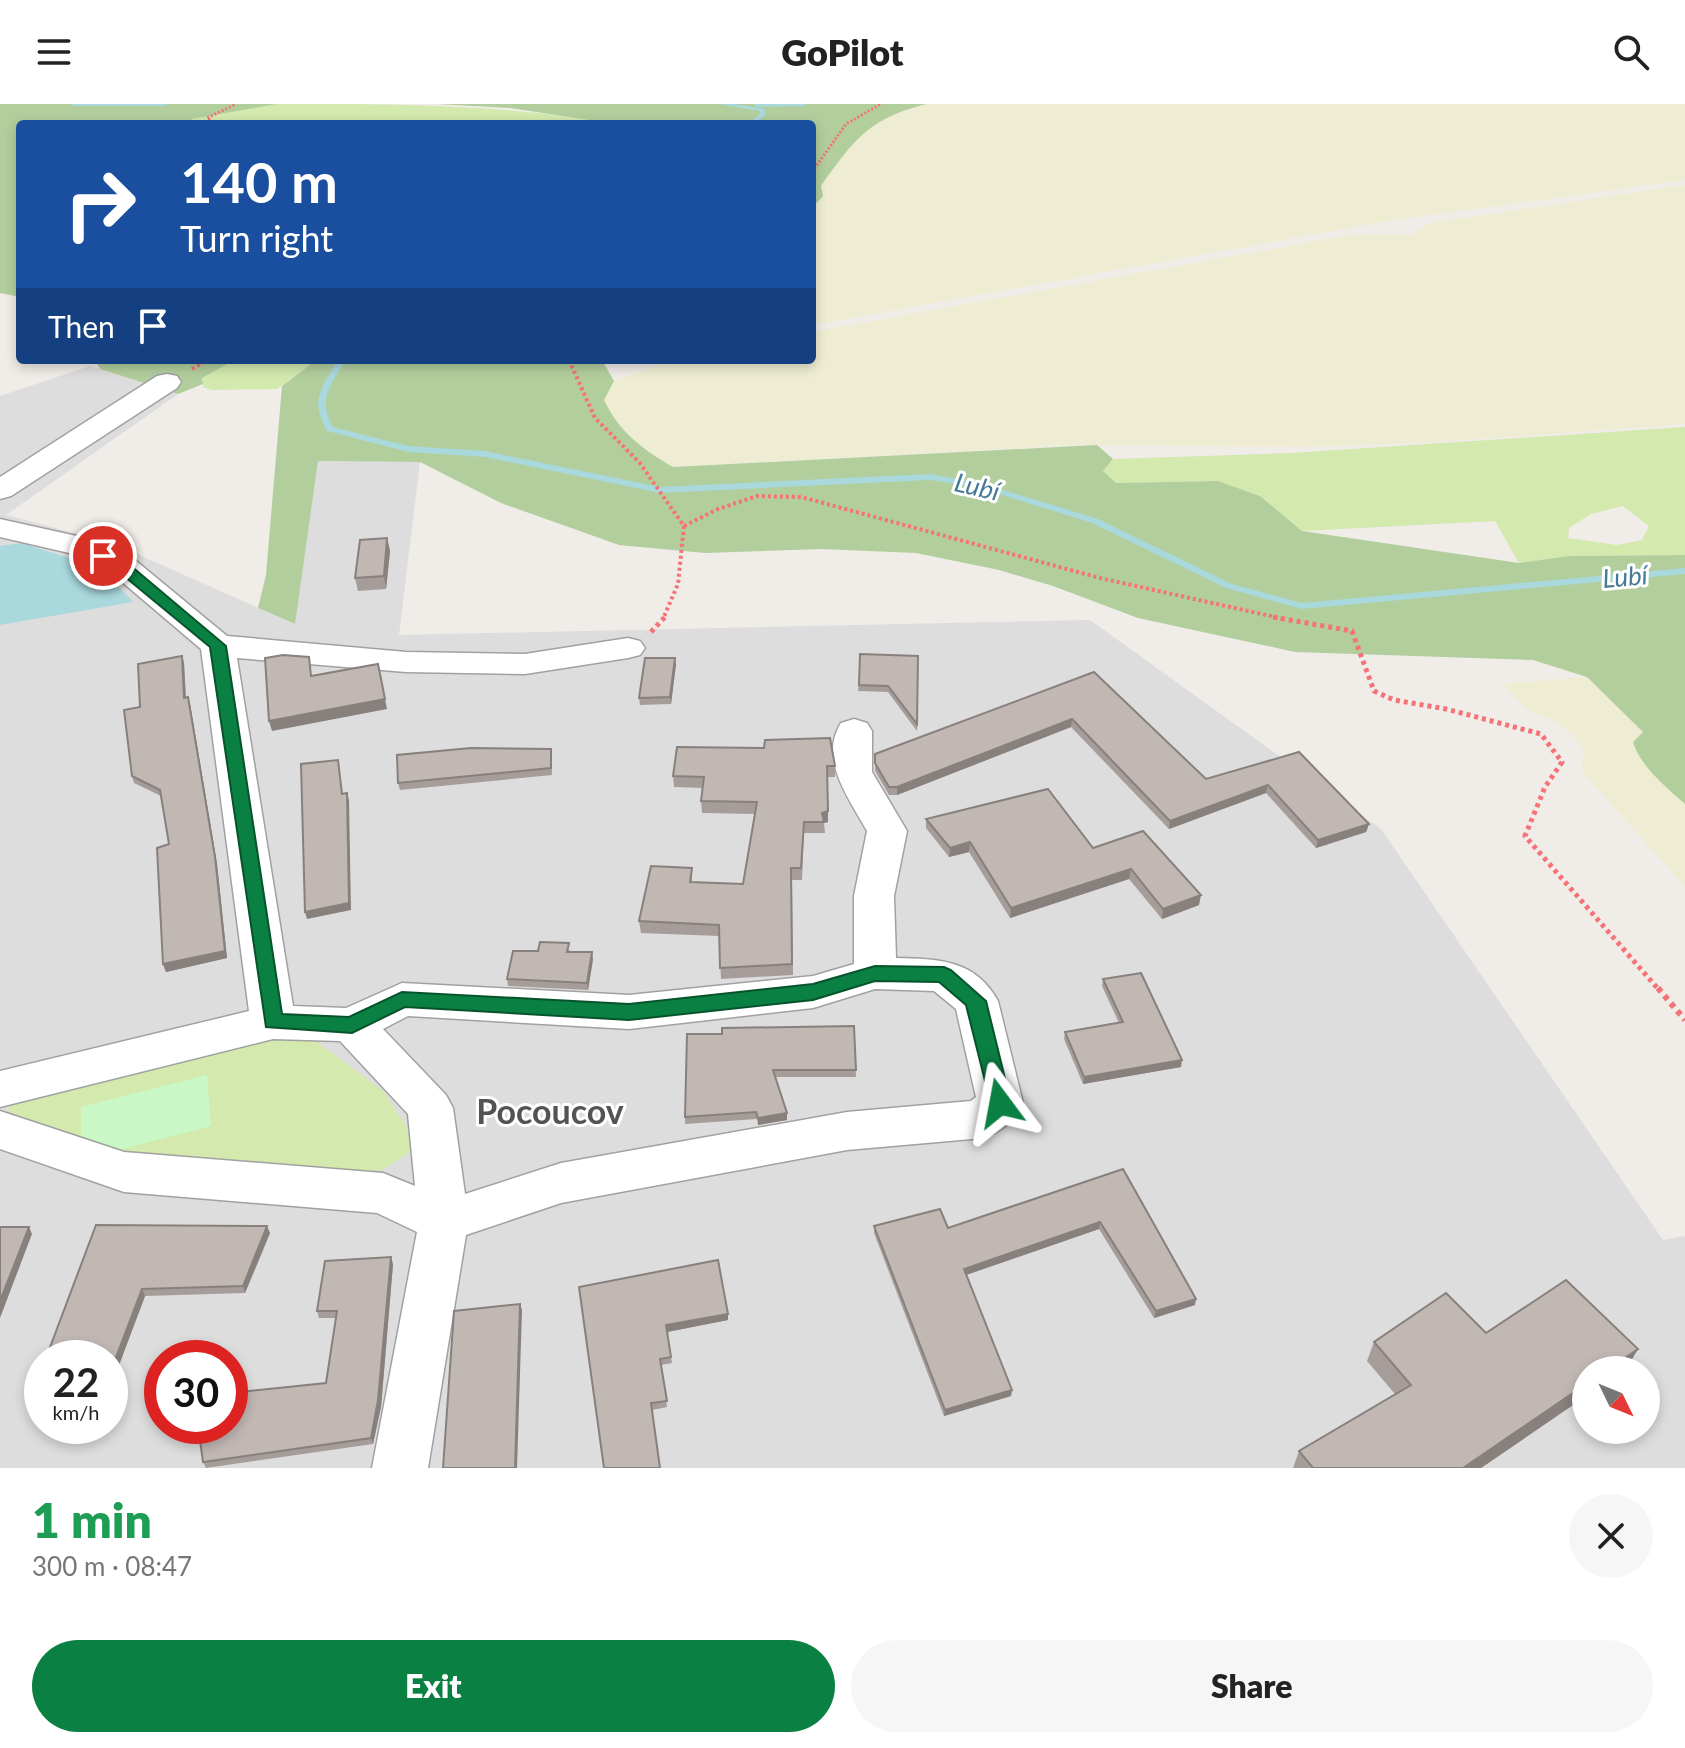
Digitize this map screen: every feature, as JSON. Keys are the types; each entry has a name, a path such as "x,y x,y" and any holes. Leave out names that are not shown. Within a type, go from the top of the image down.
{"street":[{"path":"0,490 167,382"},
{"path":"0,528 88,548 119,563 218,646 406,662 525,664 628,648"},
{"path":"218,646 273,1022"},
{"path":"854,731 853,772 887,831 874,896 875,973"},
{"path":"0,1089 273,1022 352,1025 402,999 629,1012 813,992 875,973 944,975 976,1001 1000,1103 983,1119 847,1131 561,1183 444,1222 383,1193 124,1172 0,1130"},
{"path":"352,1025 430,1108 444,1222 400,1468"}],"path":[{"path":"210,120 207,118 236,104"},
{"path":"816,166 846,124 881,104"},
{"path":"571,364 595,418 639,462 684,526 679,582 661,624 628,648"},
{"path":"684,526 718,509 757,496 801,497 1100,578 1253,613 1352,631 1374,691 1394,700 1446,709 1541,734 1562,762 1545,787 1525,836 1685,1020"}],"shaded area":[{"path":"90,366 178,394 6,515 112,543 294,624 318,461 420,462 399,635 1090,620 1381,829 1663,1240 1685,1236 1685,1468 0,1468 0,396"}],"green space":[{"path":"0,104 277,104 193,120 16,120 16,296 0,293"},
{"path":"277,104 490,109 592,120 193,120"},
{"path":"436,104 926,104 890,117 864,133 821,186 823,196 816,204 816,120 590,120 510,108"},
{"path":"926,104 1685,104 1685,180 1388,221 816,324 816,207 821,186 855,139 881,119"},
{"path":"1685,185 1685,424 1436,442 1305,447 1076,445 673,467 643,449 626,434 603,400 614,381 662,364 816,364 816,331 1350,235 1411,235 1430,223"},
{"path":"97,364 228,364 202,378 203,384 178,394 100,369"},
{"path":"228,364 311,364 277,389 212,390 203,387 202,378"},
{"path":"311,364 604,364 614,381 604,400 610,411 632,439 673,467 1097,445 1113,459 1103,471 1116,483 1218,481 1260,496 1302,531 1519,563 1569,556 1685,555 1685,804 1642,760 1633,742 1643,732 1587,677 1533,660 1295,652 1138,618 1053,586 999,570 916,553 821,549 705,553 619,545 501,503 420,462 318,461 295,624 258,608 266,575 282,386"},
{"path":"1685,427 1685,555 1569,556 1519,563 1495,521 1302,531 1260,496 1218,481 1116,483 1103,471 1113,459 1292,453","holes":["1623,506 1649,526 1642,540 1617,545 1568,538 1569,528 1591,514"]},
{"path":"1587,677 1643,732 1662,782 1685,804 1685,887 1587,777 1581,768 1585,752 1576,739 1558,723 1527,709 1503,684"},
{"path":"267,1034 317,1042 383,1091 408,1129 413,1150 382,1170 336,1179 128,1164 5,1114 11,1105"},
{"path":"207,1075 211,1126 81,1160 81,1107"}],"water":[{"path":"22,543 100,568 133,602 0,625 0,546"}],"building":[{"path":"387,538 384,576 355,578 360,540"},
{"path":"860,654 918,656 917,724 888,686 859,685"},
{"path":"283,655 309,657 311,676 378,664 385,699 269,721 265,658"},
{"path":"182,656 184,698 188,697 215,857 225,951 163,964 157,848 169,844 160,790 132,776 124,710 140,707 138,664"},
{"path":"645,658 675,658 670,697 639,698"},
{"path":"1094,672 1206,779 1299,752 1369,824 1318,840 1268,785 1170,821 1072,719 897,787 889,787 875,763 875,754"},
{"path":"830,738 835,766 827,766 828,811 822,813 824,822 804,822 801,868 791,868 792,964 720,968 719,925 639,921 651,866 692,868 690,882 743,884 757,802 701,801 704,777 673,776 677,747 764,748 765,740"},
{"path":"471,748 551,749 551,768 398,783 397,755"},
{"path":"338,760 342,794 347,793 349,903 305,912 301,764"},
{"path":"1048,789 1093,848 1143,831 1201,895 1163,909 1131,869 1011,908 970,842 950,848 926,819"},
{"path":"540,942 569,943 567,952 592,952 587,983 507,979 513,951 538,951"},
{"path":"1141,973 1182,1060 1084,1077 1065,1032 1123,1022 1103,979"},
{"path":"854,1026 856,1070 773,1070 787,1113 758,1118 756,1112 685,1117 687,1034 722,1034 722,1028"},
{"path":"1123,1169 1196,1299 1156,1311 1100,1222 964,1269 1012,1390 945,1410 874,1226 940,1209 948,1228"},
{"path":"96,1225 267,1226 243,1286 142,1289 123,1340 53,1340"},
{"path":"0,1227 29,1227 0,1301"},
{"path":"391,1257 378,1400 371,1438 203,1462 200,1444 248,1444 248,1391 326,1383 337,1311 317,1311 325,1261"},
{"path":"718,1260 728,1314 666,1325 671,1357 660,1359 667,1401 651,1403 660,1468 604,1468 579,1287"},
{"path":"1566,1280 1638,1349 1628,1356 1572,1356 1572,1394 1463,1468 1313,1468 1299,1451 1411,1385 1374,1342 1446,1293 1486,1333"},
{"path":"520,1304 515,1468 443,1468 454,1311"}],"waterway":[{"name":"Lubí","path":"74,104 165,104"},
{"name":"Lubí","path":"722,104 763,110 762,116 756,120"},
{"path":"756,105 803,104"},
{"name":"Lubí","path":"340,364 321,401 321,410 330,429 408,449 485,454 660,490 930,477 981,486 1095,521 1229,586 1302,606 1685,571"}],"district":[{"name":"Pocoucov","path":"550,1112"}],"route":[{"path":"103,556 119,563 218,646 273,1022 352,1025 402,999 629,1012 813,992 875,973 944,975 976,1001 1000,1103"}]}
